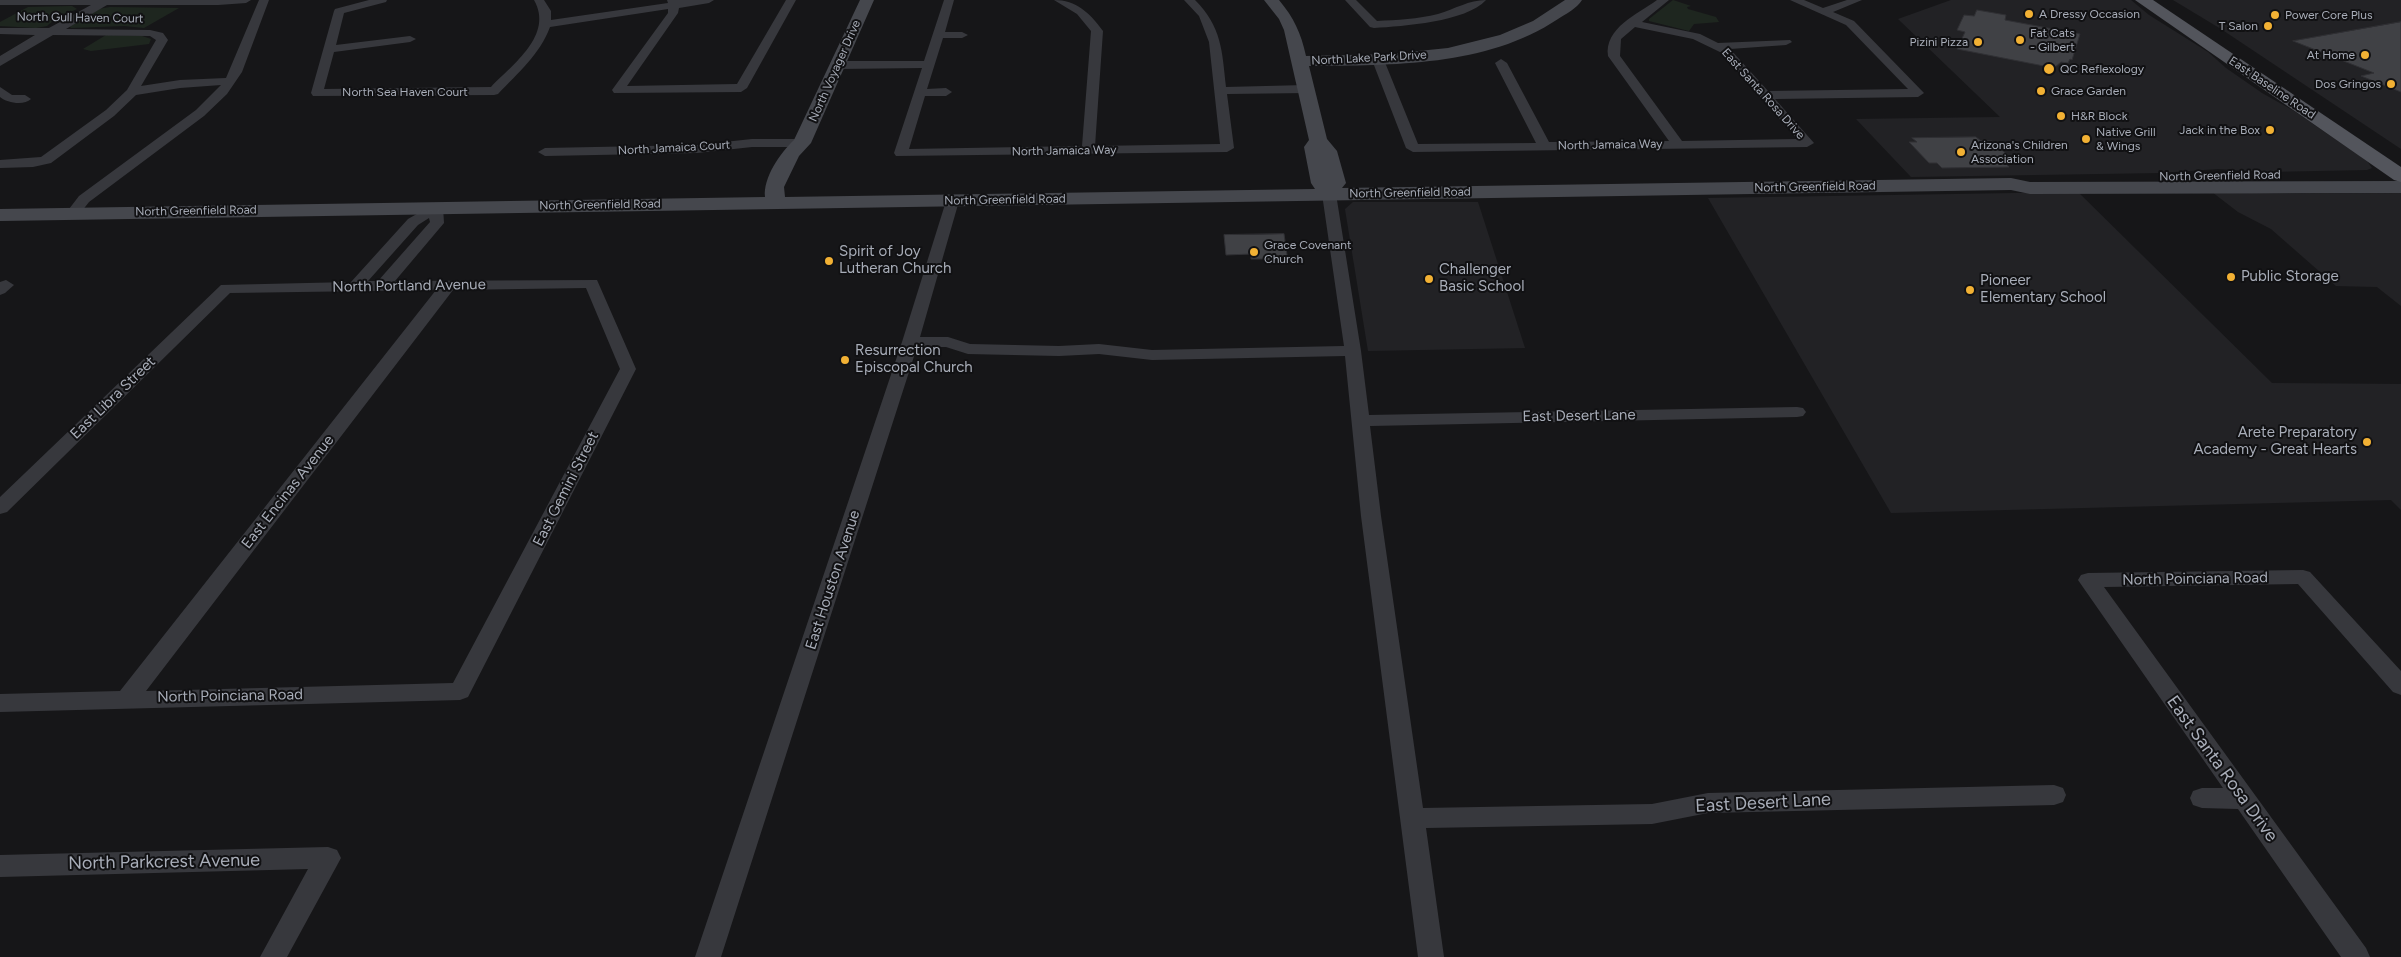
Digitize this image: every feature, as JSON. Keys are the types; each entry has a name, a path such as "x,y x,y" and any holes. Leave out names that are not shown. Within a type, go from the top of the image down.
{"main road":[{"name":"North Voyager Drive","path":"776,203 790,186 805,154 802,143 867,0"},
{"path":"1271,0 1290,24 1318,141 1313,147 1321,183 1329,194"},
{"name":"North Lake Park Drive","path":"1300,61 1378,60 1444,53 1499,41 1532,28 1574,0"},
{"name":"East Baseline Road","path":"2143,0 2400,174"},
{"name":"East Baseline Road","path":"2163,0 2198,23 2400,174"},
{"path":"2178,24 2198,23"},
{"name":"North Greenfield Road","path":"2011,184 2021,180 2089,178 2400,174"},
{"name":"North Greenfield Road","path":"0,215 2011,184 2030,188 2208,187 2400,174"},
{"path":"2188,177 2208,187"},
{"path":"2089,178 2108,188"}],"street":[{"path":"0,2 218,2 246,0"},
{"path":"73,213 100,198 151,157 149,152 211,104 236,72 264,0"},
{"path":"317,92 339,11 382,0"},
{"path":"539,0 543,5 546,24 673,2 709,0"},
{"path":"673,2 673,13 618,90 741,88 791,0"},
{"path":"900,153 949,0"},
{"path":"1060,0 1081,12 1097,31 1088,150"},
{"path":"1189,0 1204,15 1211,28 1220,90 1306,89"},
{"path":"1350,0 1374,25 1425,21 1455,13 1477,3"},
{"path":"1460,0 1477,3"},
{"path":"1664,0 1632,23 1613,40 1614,56 1678,144"},
{"path":"1795,0 1850,23 1918,92"},
{"path":"1825,11 1857,0"},
{"path":"0,62 48,31 63,26 101,2"},
{"name":"East Santa Rosa Drive","path":"1632,23 1696,36 1718,46 1734,60 1807,143"},
{"name":"North Sea Haven Court","path":"317,92 494,91 535,47 546,24"},
{"name":"North Gull Haven Court","path":"0,31 142,32 159,35"},
{"path":"0,164 40,162 110,113 132,92 162,40 159,35"},
{"path":"938,35 962,35"},
{"path":"328,49 410,39"},
{"path":"1718,46 1786,42"},
{"name":"North Jamaica Way","path":"1378,60 1413,148 1807,143"},
{"path":"1501,63 1544,146"},
{"path":"837,65 928,64"},
{"path":"132,92 165,91 230,82"},
{"name":"North Jamaica Way","path":"900,153 1227,148 1220,90"},
{"path":"0,91 9,98 25,99"},
{"path":"919,93 946,92"},
{"path":"1765,95 1918,92"},
{"name":"North Jamaica Court","path":"545,152 697,149 752,143 802,143"},
{"path":"1329,194 1353,351 1371,516 1431,957"},
{"name":"East Houston Avenue","path":"708,957 910,342 952,201"},
{"path":"356,286 413,222 436,207 437,223 382,286"},
{"name":"North Portland Avenue","path":"226,288 592,283"},
{"name":"East Gemini Street","path":"460,691 628,369 592,283"},
{"name":"East Encinas Avenue","path":"127,699 448,285"},
{"name":"East Libra Street","path":"0,508 226,288"},
{"path":"910,342 948,342 968,349 1099,349 1152,354 1353,351"},
{"name":"East Desert Lane","path":"1361,421 1797,412"},
{"name":"North Poinciana Road","path":"2088,580 2303,577 2401,686"},
{"name":"East Santa Rosa Drive","path":"2088,580 2357,957"},
{"name":"North Poinciana Road","path":"0,703 460,691"},
{"name":"East Desert Lane","path":"1413,818 1652,814 1708,803 2054,795"},
{"path":"2202,798 2244,799"},
{"name":"North Parkcrest Avenue","path":"0,866 328,858 273,957"}],"shaded area":[{"path":"1673,0 1691,6 1687,7 1688,9 1716,17 1719,22 1694,24 1689,31 1649,21 1649,19"},
{"path":"1951,0 2131,0 2149,15 2208,52 2226,68 2262,93 2294,111 2367,161 2372,168 2367,170 2265,172 2218,169 2160,173 1911,177 1856,119 2000,117 1898,19"},
{"path":"2173,0 2401,0 2401,149 2221,29"},
{"path":"72,6 77,9 56,18 47,26 36,28 0,26 0,22 28,7"},
{"path":"110,7 179,8 144,28 124,26 71,28 69,25 98,9"},
{"path":"106,35 142,36 151,39 149,44 91,51 83,49"},
{"name":"Pioneer Elementary School","path":"2078,192 2272,383 2401,384 2401,510 2391,500 1891,513 1708,198"},
{"path":"2212,192 2297,194 2401,193 2401,306 2377,287 2336,286 2271,229 2238,212"},
{"name":"Challenger Basic School","path":"1353,202 1478,202 1525,348 1368,351 1345,209"}],"building":[{"name":"Fat Cats - Gilbert","path":"1977,10 2006,15 2005,20 2080,34 2072,60 2070,59 2068,63 2061,62 2054,68 1957,49 1965,32 1957,30 1964,15 1974,16"},
{"name":"At Home","path":"2401,22 2401,92 2361,76 2374,73 2293,41"},
{"name":"Arizona's Children Association","path":"1976,137 1981,141 1992,141 2015,162 2004,162 2009,167 1942,168 1937,163 1929,163 1909,142 1917,142 1912,138"},
{"name":"Grace Covenant Church","path":"1284,234 1288,262 1266,262 1266,259 1251,259 1251,254 1226,255 1224,235"}],"place":[{"name":"A Dressy Occasion","path":"2029,14"},
{"name":"Power Core Plus","path":"2275,15"},
{"name":"T Salon","path":"2268,26"},
{"name":"Fat Cats - Gilbert","path":"2020,40"},
{"name":"Pizini Pizza","path":"1978,42"},
{"name":"At Home","path":"2365,55"},
{"name":"QC Reflexology","path":"2049,69"},
{"name":"Dos Gringos","path":"2391,84"},
{"name":"Grace Garden","path":"2041,91"},
{"name":"H&R Block","path":"2061,116"},
{"name":"Jack in the Box","path":"2270,130"},
{"name":"Native Grill & Wings","path":"2086,139"},
{"name":"Arizona's Children Association","path":"1961,152"},
{"name":"Grace Covenant Church","path":"1254,252"},
{"name":"Spirit of Joy Lutheran Church","path":"829,261"},
{"name":"Public Storage","path":"2231,277"},
{"name":"Challenger Basic School","path":"1429,279"},
{"name":"Pioneer Elementary School","path":"1970,290"},
{"name":"Resurrection Episcopal Church","path":"845,360"},
{"name":"Arete Preparatory Academy - Great Hearts","path":"2367,442"}]}
